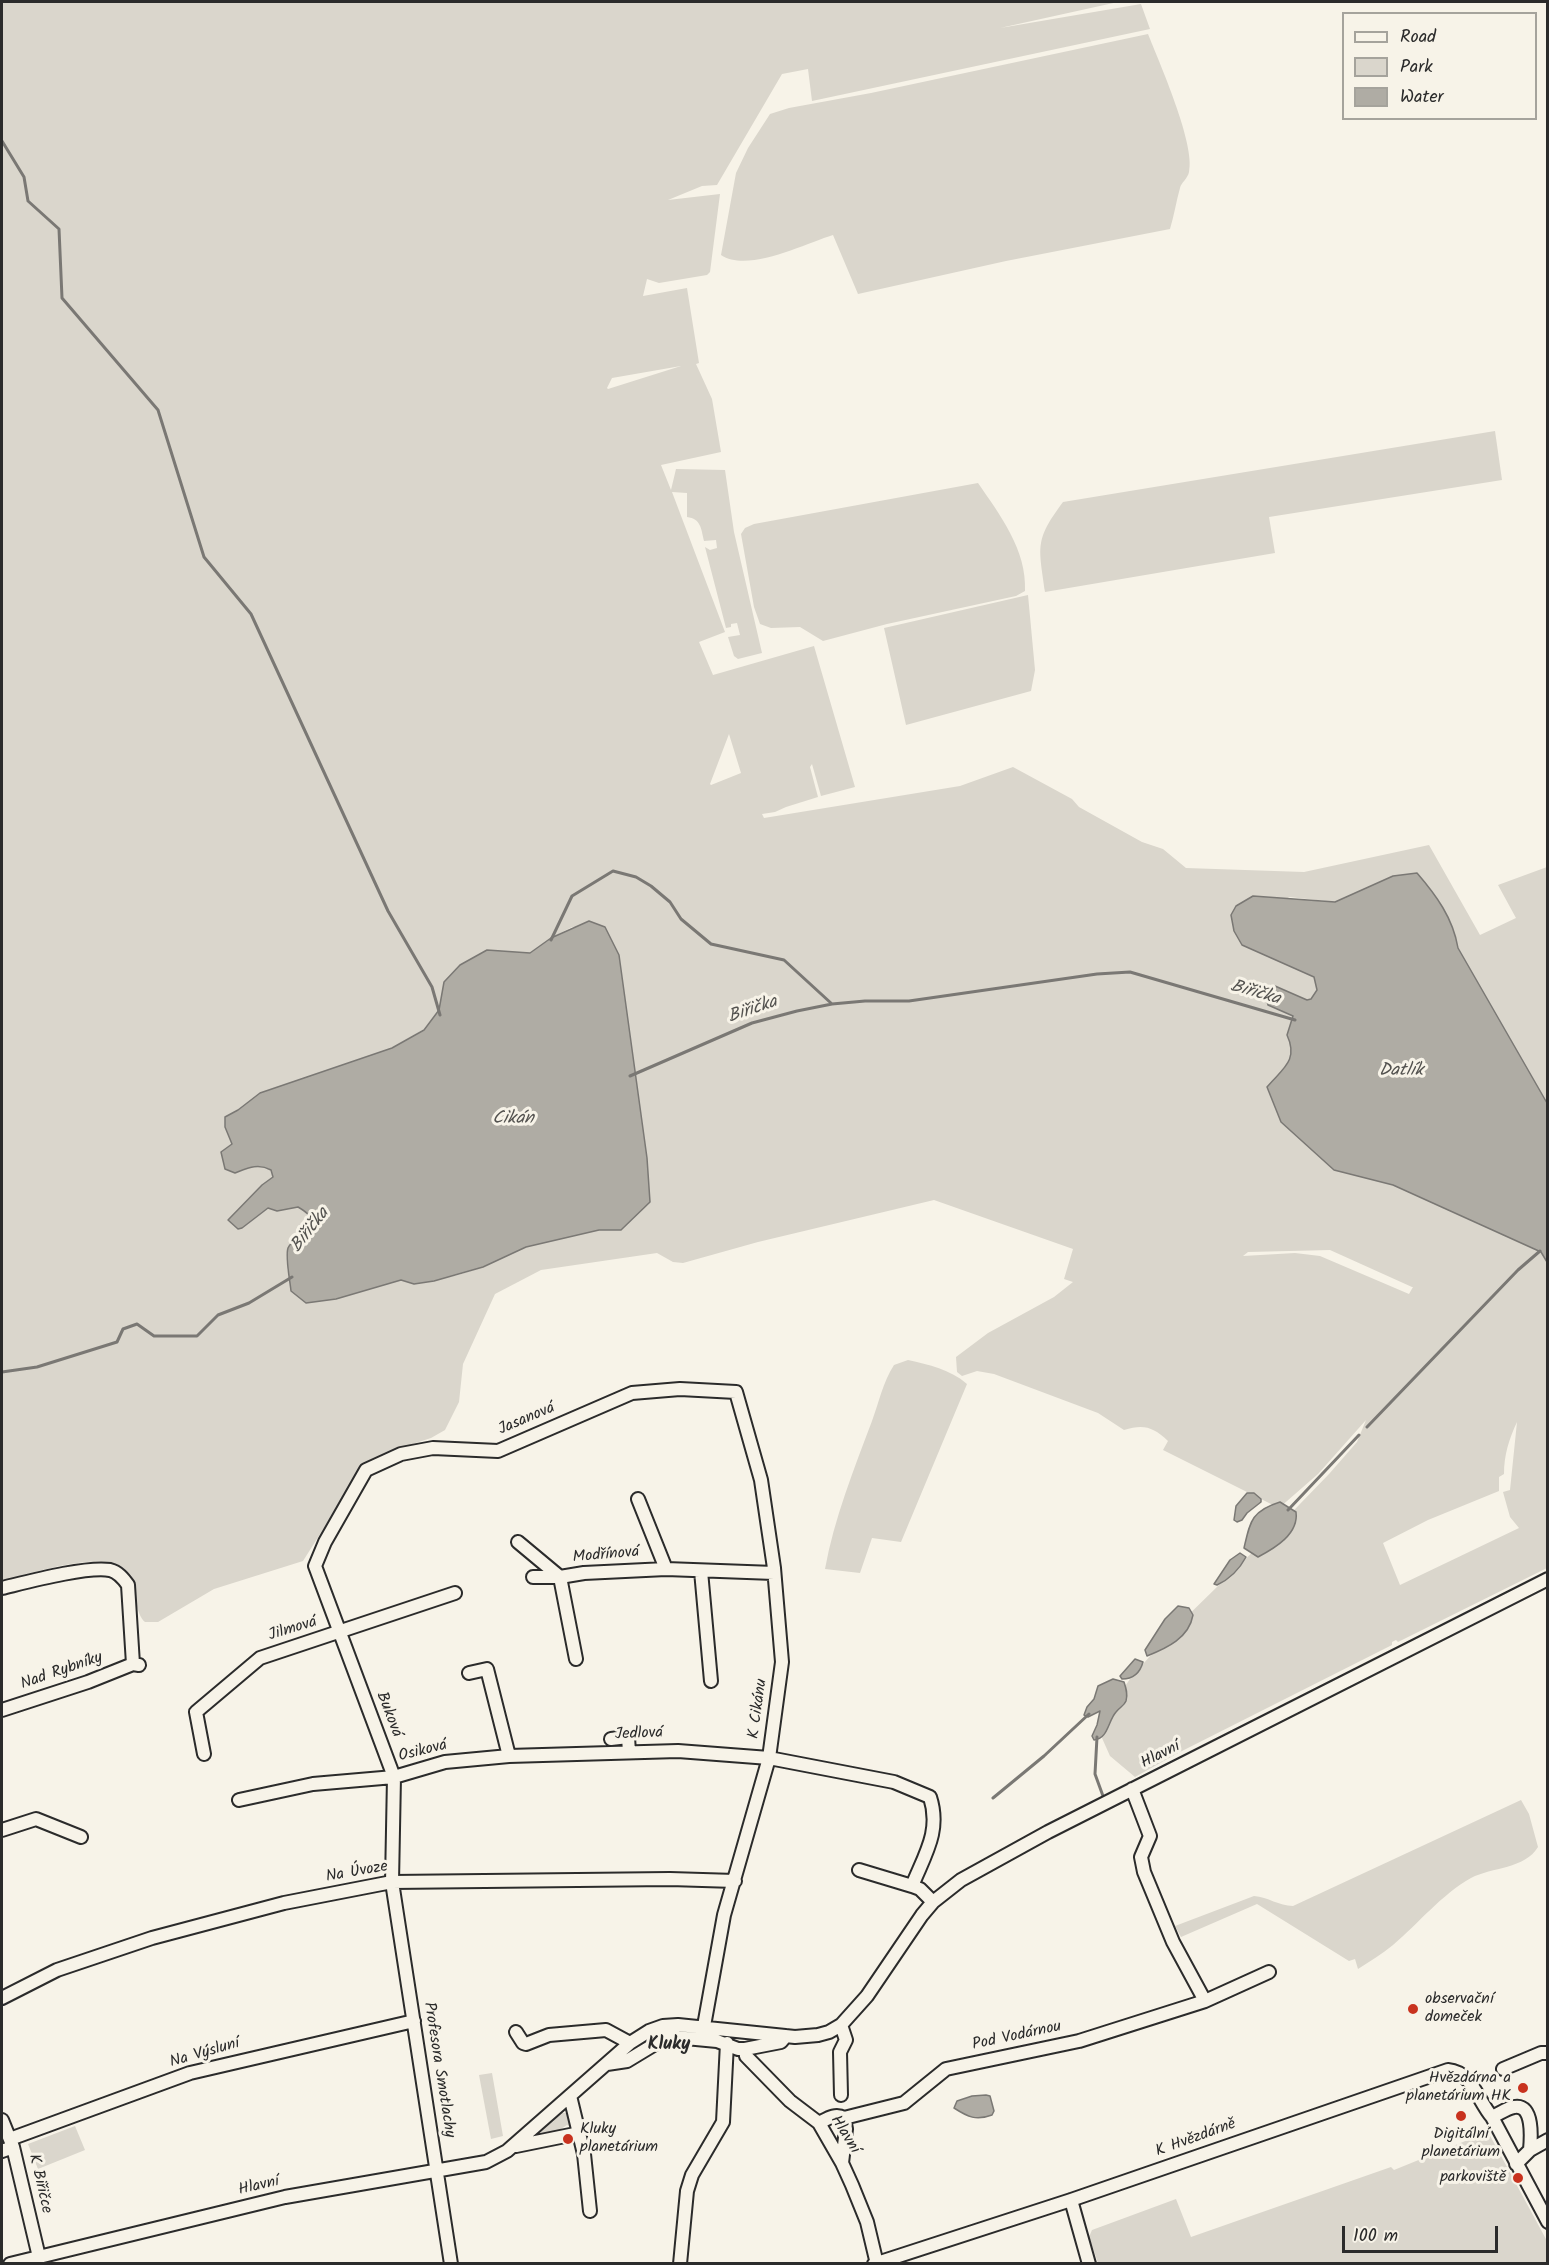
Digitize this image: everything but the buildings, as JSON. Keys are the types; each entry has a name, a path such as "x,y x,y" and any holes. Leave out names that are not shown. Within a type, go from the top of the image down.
{"street":[{"name":"Jasanová","path":"315,1566 325,1542 366,1470 400,1454 433,1448 498,1451 633,1393 680,1389 736,1392"},
{"name":"K Cikánu","path":"705,2026 724,1915 769,1758 782,1662 774,1573 761,1480 736,1392"},
{"name":"Modřínová","path":"638,1499 666,1569"},
{"path":"518,1542 560,1578"},
{"name":"Buková","path":"315,1566 394,1777 392,1882"},
{"name":"Modřínová","path":"576,1659 560,1578 584,1573 666,1569 774,1573"},
{"name":"Nad Rybníky","path":"2,1588 74,1573 110,1570 121,1575 128,1585 136,1665 2,1710"},
{"path":"701,1571 711,1681"},
{"path":"532,1577 560,1578"},
{"name":"Hlavní","path":"10,2264 285,2197 486,2162 514,2146 630,2043 649,2031 663,2026 705,2026 809,2037 829,2032 841,2025 867,1996 933,1902 961,1880 1132,1790 1548,1580"},
{"name":"Jilmová","path":"204,1754 196,1712 260,1658 339,1633 383,1615 455,1593"},
{"path":"469,1673 487,1669 509,1756"},
{"path":"611,1738 628,1737 629,1752"},
{"name":"Jedlová","path":"509,1756 678,1751 769,1758 894,1782 930,1797 936,1813 934,1832 912,1886"},
{"name":"Osiková","path":"239,1800 313,1784 394,1777 445,1762 509,1756"},
{"path":"1132,1790 1150,1836 1141,1857 1144,1872 1173,1942 1205,2001"},
{"path":"2,1830 36,1819 81,1837"},
{"path":"859,1870 920,1889 933,1902"},
{"name":"Na Úvoze","path":"2,1998 57,1970 152,1938 284,1903 392,1882 670,1879 735,1881"},
{"name":"Profesora Smotlachy","path":"392,1882 451,2264"},
{"name":"Pod Vodárnou","path":"819,2124 839,2115 844,2118 904,2103 946,2069 1079,2040 1205,2001 1269,1972"},
{"name":"Na Výsluní","path":"8,2146 190,2073 414,2021"},
{"name":"Hlavní","path":"841,2025 846,2040 840,2052 841,2094"},
{"path":"516,2032 526,2044 549,2035 606,2031 630,2043"},
{"name":"Hlavní","path":"606,2064 627,2061 665,2038 717,2040 738,2049 744,2049 781,2042 786,2036"},
{"path":"680,2264 687,2191 692,2175 723,2122 727,2043"},
{"name":"Hlavní","path":"744,2049 746,2056 790,2101 819,2124 842,2163 867,2222 876,2263"},
{"path":"1503,2069 1540,2053 1548,2053"},
{"name":"K Hvězdárně","path":"876,2263 1071,2200 1448,2070 1464,2075 1492,2117 1548,2222"},
{"path":"570,2096 584,2154 590,2211"},
{"path":"1492,2117 1514,2107 1521,2107 1525,2110 1531,2126 1530,2150"},
{"path":"842,2163 846,2129 844,2118"},
{"name":"K Biřičce","path":"2,2120 39,2257"},
{"name":"Hlavní","path":"514,2146 580,2133"},
{"path":"1516,2164 1530,2150 1548,2140"},
{"path":"1071,2200 1089,2264"}],"green space":[{"path":"2,2 1118,2 1000,28 1141,4 1150,29 812,101 808,69 782,74 717,185 702,186 668,200 720,194 710,272 707,275 659,283 647,279 643,296 687,288 699,363 696,364 712,399 721,452 661,465 671,490 676,469 725,470 734,532 762,653 738,659 734,656 728,637 740,635 737,623 726,628 705,547 710,550 717,548 716,540 704,541 698,522 687,517 687,493 672,492 725,632 699,642 713,675 814,646 855,787 821,796 812,764 810,767 818,797 775,812 762,814 764,818 960,786 1013,767 1072,799 1079,807 1142,842 1163,849 1186,868 1304,872 1429,845 1480,935 1516,918 1498,885 1547,867 1547,1103 1458,948 1456,937 1443,908 1417,873 1393,876 1335,902 1289,897 1242,945 1314,977 1317,990 1311,999 1268,1005 1293,1016 1287,1035 1290,1043 1290,1058 1267,1087 1281,1122 1334,1170 1393,1185 1541,1252 1547,1262 1547,1568 1398,1642 1396,1640 1392,1642 1392,1645 1135,1777 1110,1756 1102,1738 1110,1708 1130,1679 1171,1632 1329,1474 1357,1442 1366,1420 1318,1474 1279,1508 1163,1450 1168,1441 1153,1430 1137,1427 1124,1430 1098,1413 994,1374 977,1371 962,1376 957,1372 956,1357 988,1333 1054,1297 1073,1282 1064,1279 1073,1249 934,1200 758,1242 683,1263 673,1262 657,1253 541,1270 495,1294 463,1364 459,1402 445,1430 431,1438 391,1451 365,1463 303,1561 214,1589 158,1622 145,1622 142,1619 128,1575 120,1566 106,1562 70,1564 2,1581","holes":["681,366 608,389 612,378","729,734 741,773 710,784","572,927 605,927 619,955 647,1158 621,1230 599,1230 526,1247 483,1267 458,1275 414,1284 401,1280 336,1299 291,1291 287,1263 288,1248 312,1226 312,1220 298,1207 277,1211 268,1208 238,1229 228,1220 262,1185 273,1178 271,1170 262,1167 249,1168 235,1173 221,1152 232,1144 225,1117 261,1093 392,1048 424,1029 439,1010 444,982 460,965 487,950 530,953","1330,1250 1413,1287 1409,1294 1320,1256 1295,1253 1243,1256 1248,1252","1517,1422 1510,1490 1503,1492 1510,1517 1519,1528 1400,1585 1383,1543 1428,1520 1499,1491 1499,1477 1504,1474 1506,1454"]},
{"path":"1148,34 1175,103 1190,159 1189,172 1180,188 1170,229 1006,261 858,294 833,235 761,259 732,260 721,255 736,173 748,148 770,114 789,108 871,93"},
{"path":"1495,431 1502,480 1269,517 1275,553 1045,592 1040,554 1041,544 1047,526 1063,502"},
{"path":"978,483 1003,520 1017,547 1022,561 1025,591 1016,596 887,624 823,641 800,627 771,628 760,624 754,607 741,534 745,528 754,524"},
{"path":"1028,595 1035,670 1031,691 906,725 884,628"},
{"path":"908,1360 946,1371 967,1384 901,1542 872,1538 860,1573 825,1569 839,1513 884,1385 894,1365"},
{"path":"1521,1800 1529,1814 1538,1847 1532,1854 1517,1864 1479,1874 1460,1885 1393,1945 1358,1969 1355,1959 1349,1961 1257,1904 1181,1937 1175,1926 1254,1896 1293,1906"},
{"path":"492,2073 503,2136 491,2139 479,2075"},
{"path":"562,2113 566,2113 569,2117 569,2126 558,2131 538,2133"},
{"path":"75,2126 85,2150 38,2169 28,2144"},
{"path":"1487,2130 1547,2241 1547,2263 1098,2263 1089,2237 1092,2230 1176,2199 1191,2237 1391,2167 1394,2170 1485,2133"}],"water":[{"name":"Datlík","path":"1417,873 1443,908 1456,937 1458,948 1547,1103 1547,1262 1541,1252 1393,1185 1334,1170 1281,1122 1267,1087 1290,1058 1290,1044 1287,1035 1293,1016 1268,1005 1266,997 1275,986 1307,1000 1311,999 1317,990 1314,977 1242,945 1234,931 1231,915 1236,906 1253,896 1335,902 1393,876"},
{"name":"Cikán","path":"589,921 605,927 619,955 647,1158 650,1202 621,1230 599,1230 526,1247 483,1267 434,1281 414,1284 401,1280 336,1299 306,1303 291,1291 287,1252 291,1243 312,1226 312,1220 298,1207 277,1211 268,1208 238,1229 228,1220 262,1185 273,1177 271,1170 262,1167 253,1167 235,1173 225,1169 221,1152 232,1144 225,1127 225,1117 260,1093 392,1048 424,1030 439,1010 444,982 460,965 487,950 530,953 551,938"},
{"path":"1247,1493 1254,1493 1261,1499 1261,1502 1237,1522 1234,1520 1236,1506"},
{"path":"1280,1502 1296,1512 1294,1527 1278,1545 1258,1557 1244,1548 1250,1524 1263,1509"},
{"path":"1240,1553 1246,1557 1237,1570 1222,1583 1214,1584 1230,1560"},
{"path":"1178,1606 1189,1608 1193,1615 1187,1630 1169,1646 1147,1656 1145,1650 1165,1619"},
{"path":"1135,1659 1143,1662 1140,1669 1133,1677 1122,1679 1120,1676"},
{"path":"1113,1679 1124,1682 1127,1693 1126,1701 1117,1710 1102,1736 1094,1740 1092,1736 1100,1711 1088,1717 1084,1715 1094,1699 1098,1686"},
{"path":"972,2096 990,2096 994,2111 992,2115 981,2118 972,2117 954,2108 957,2101"}],"waterway":[{"path":"2,141 24,177 28,201 59,229 62,298 158,410 204,557 251,614 388,911 432,987 440,1015"},
{"path":"551,940 572,896 613,871 636,877 651,886 670,902 681,919 711,944 784,960 832,1004"},
{"name":"Biřička","path":"630,1076 752,1023 797,1011 832,1004 865,1001 909,1001 1097,974 1130,972 1295,1020"},
{"path":"1367,1427 1518,1270 1540,1251"},
{"name":"Biřička","path":"2,1372 37,1367 117,1342 123,1329 137,1324 154,1336 197,1336 218,1315 249,1303 292,1277"},
{"path":"1288,1510 1359,1435"},
{"path":"993,1798 1044,1756 1089,1714"},
{"path":"1097,1737 1095,1774 1103,1796"}],"place":[{"name":"observační domeček","path":"1413,2009"},
{"name":"Hvězdárna a planetárium HK","path":"1523,2088"},
{"name":"Digitální planetárium","path":"1461,2116"},
{"name":"Kluky planetárium","path":"568,2139"},
{"name":"parkoviště","path":"1518,2178"}],"district":[{"name":"Kluky","path":"669,2046"}]}
